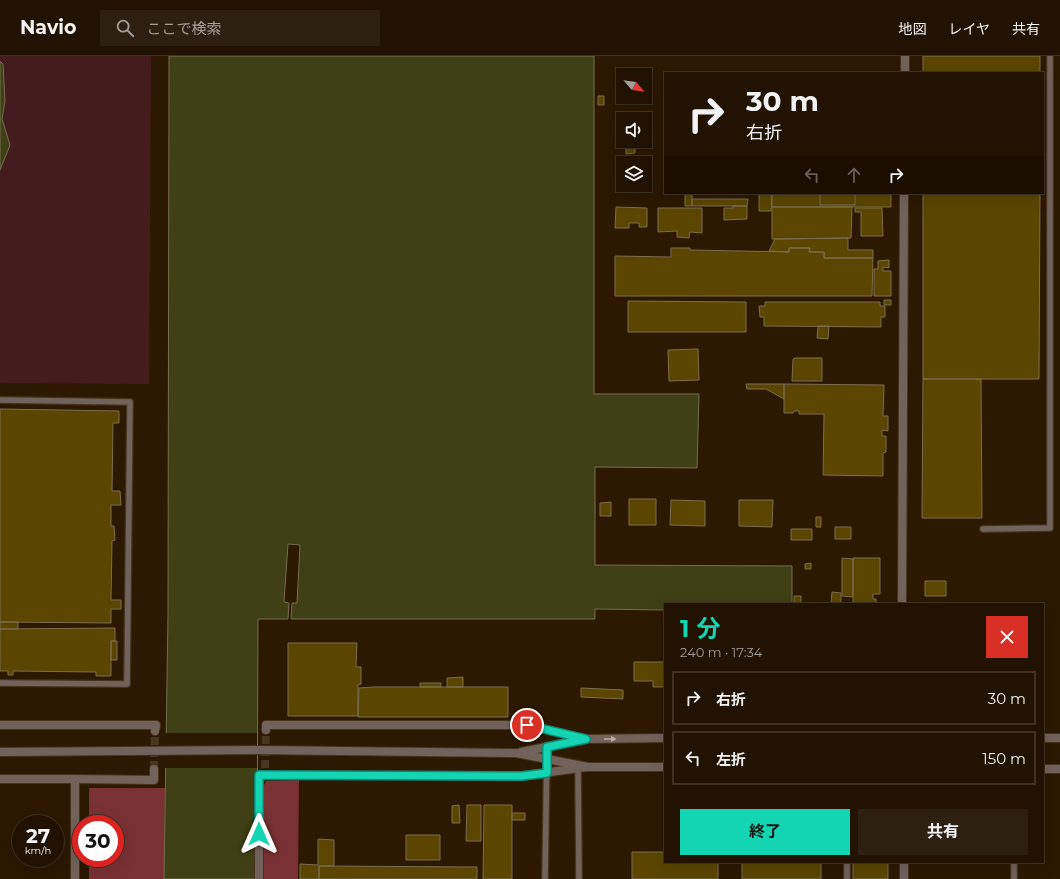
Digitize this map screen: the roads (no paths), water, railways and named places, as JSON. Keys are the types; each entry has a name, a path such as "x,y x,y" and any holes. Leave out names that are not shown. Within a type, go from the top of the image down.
{"street":[{"path":"905,56 905,72"},
{"path":"902,603 904,194"},
{"path":"0,725 156,725 155,731"},
{"path":"266,730 266,725 527,725 586,739"},
{"path":"516,753 586,739 664,738"},
{"path":"1044,738 1060,738"},
{"path":"0,752 257,750 516,753 578,767"},
{"path":"259,879 259,775 265,772 522,776 578,767 664,767"},
{"path":"0,778 154,780 154,769"},
{"path":"1044,769 1060,769"},
{"path":"75,779 75,879"},
{"path":"904,863 904,879"}],"lane":[{"path":"984,529 1050,528 1050,56"},
{"path":"0,400 130,402 127,684 0,683"},
{"path":"545,879 547,747"},
{"path":"578,767 578,879"},
{"path":"847,863 847,879"},
{"path":"1014,863 1014,879"}],"tunnel":[{"path":"265,768 266,730"},
{"path":"154,769 155,731"}]}
